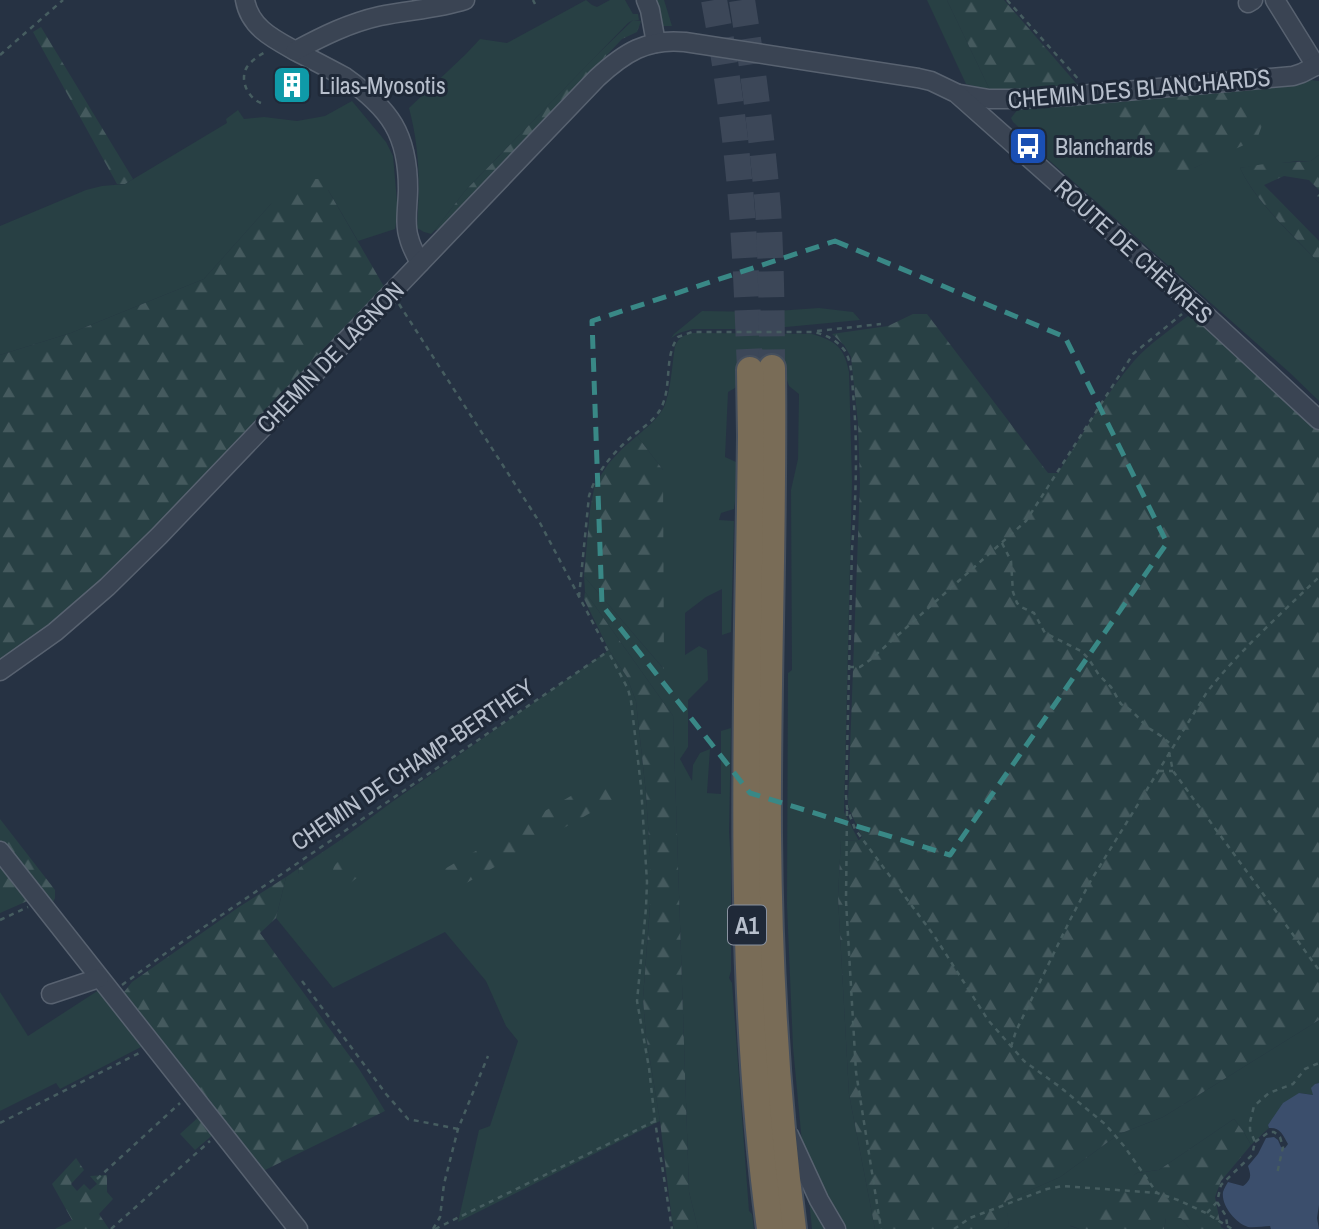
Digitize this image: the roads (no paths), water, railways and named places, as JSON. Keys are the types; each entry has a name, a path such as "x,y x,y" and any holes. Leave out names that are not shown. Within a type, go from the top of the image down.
{"highway":[{"name":"A1","path":"770,1229 757,1118 748,962 746,811 750,504 761,369 773,451 768,835 771,971 779,1115 793,1229"}],"street":[{"path":"245,0 248,12 261,30 356,85 398,130 407,169 407,230 420,263"},
{"path":"288,47 350,24 465,0"},
{"path":"646,0 656,43"},
{"path":"1275,0 1313,46 1318,65"},
{"name":"ROUTE DE CHÈVRES","path":"656,43 685,43 918,78 957,93 1194,304 1319,420"},
{"name":"CHEMIN DE LAGNON","path":"0,671 55,632 107,587 210,484 609,66 626,54 656,43"},
{"name":"CHEMIN DES BLANCHARDS","path":"957,93 989,100 1092,94 1293,76 1318,65"},
{"path":"1003,134 999,120 1003,107 1019,99"},
{"path":"407,230 441,241"},
{"path":"0,851 298,1229"},
{"path":"51,994 99,978"},
{"path":"779,1115 819,1200 836,1229"}],"water":[{"path":"1319,1083 1319,1229 1271,1229 1270,1226 1243,1225 1230,1213 1224,1202 1223,1192 1228,1182 1243,1186 1248,1181 1248,1166 1266,1138 1274,1137 1281,1147 1285,1148 1288,1144 1283,1135 1268,1125 1283,1103 1299,1093 1313,1095 1311,1088"}],"tunnel":[{"path":"714,0 729,90 739,180 750,370"},
{"path":"742,0 768,208 772,368"}],"place":[{"name":"Lilas-Myosotis","path":"292,85"},
{"name":"Blanchards","path":"1028,146"}]}
